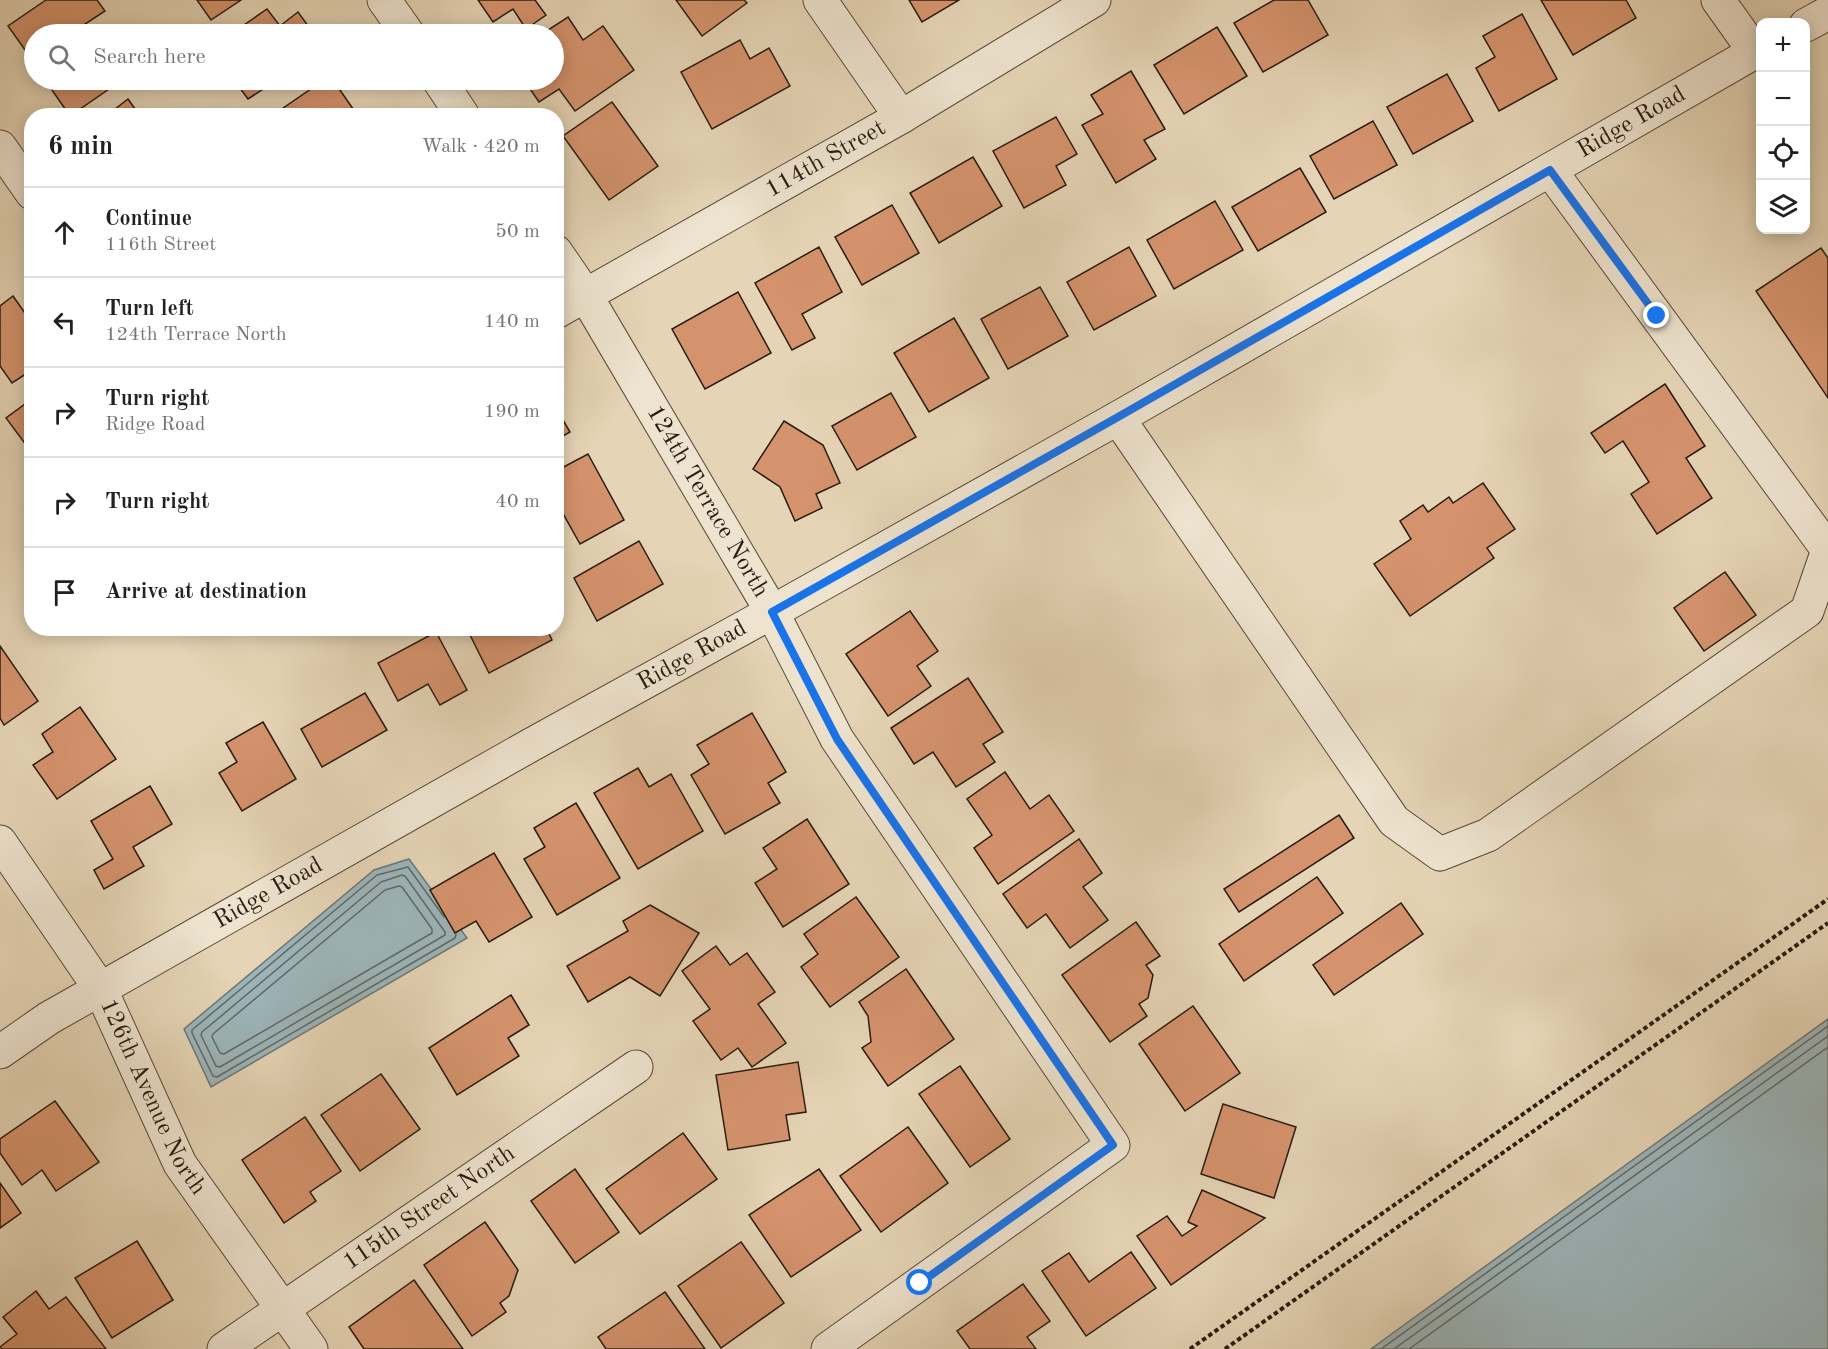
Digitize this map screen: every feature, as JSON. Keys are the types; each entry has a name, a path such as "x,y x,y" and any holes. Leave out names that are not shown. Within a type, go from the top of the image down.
{"street":[{"path":"384,0 401,24"},
{"path":"820,0 901,117"},
{"name":"114th Street","path":"564,308 901,117 1094,0"},
{"path":"1718,0 1756,48"},
{"path":"1810,23 1828,13"},
{"name":"Ridge Road","path":"0,1052 49,1018 529,746 1118,417 1756,52"},
{"path":"446,90 458,108"},
{"path":"0,147 24,182"},
{"path":"1118,417 1394,821 1440,854 1488,835 1807,611 1828,550 1550,170"},
{"name":"124th Terrace North","path":"564,264 586,296 772,612 837,739 1113,1145 828,1349"},
{"name":"126th Avenue North","path":"0,842 101,990 180,1164 311,1349"},
{"name":"115th Street North","path":"224,1349 636,1067"}],"path":[{"path":"1190,1349 1828,899"},
{"path":"1225,1349 1828,923"}],"water":[{"path":"409,859 467,938 211,1087 184,1029 374,870"},
{"path":"1828,1019 1828,1349 1371,1349 1408,1322"}],"building":[{"path":"46,0 97,0 105,11 85,24 24,24 24,48 8,26"},
{"path":"197,0 241,0 211,20"},
{"path":"478,0 535,0 546,15 533,24 523,24 513,9 493,22"},
{"path":"676,0 744,0 747,3 702,36"},
{"path":"909,0 959,0 922,22"},
{"path":"1274,0 1308,0 1328,35 1263,72 1234,23"},
{"path":"1541,0 1626,0 1636,18 1573,55"},
{"path":"267,9 278,24 245,24"},
{"path":"298,12 307,24 283,24"},
{"path":"1522,14 1557,79 1499,111 1476,68 1495,57 1483,36"},
{"path":"568,17 583,40 603,26 634,70 575,111 560,90 564,90 564,24 557,24"},
{"path":"1217,27 1247,76 1184,114 1154,65"},
{"path":"740,40 750,59 769,48 790,86 712,129 681,72"},
{"path":"1131,71 1165,129 1144,140 1156,159 1116,183 1082,125 1103,114 1091,95"},
{"path":"1447,74 1473,121 1413,154 1387,107"},
{"path":"52,90 108,90 82,108 64,108"},
{"path":"241,90 262,90 248,99"},
{"path":"309,90 340,90 352,108 283,108"},
{"path":"531,90 557,90 539,102"},
{"path":"128,99 134,108 116,108"},
{"path":"612,102 658,166 609,200 564,135"},
{"path":"1056,117 1077,154 1056,166 1066,185 1024,208 993,151"},
{"path":"1373,121 1397,165 1334,199 1310,156"},
{"path":"973,157 1002,206 939,243 910,193"},
{"path":"1300,168 1326,212 1258,251 1232,207"},
{"path":"1215,201 1243,250 1174,289 1147,240"},
{"path":"892,205 919,253 862,285 835,237"},
{"path":"819,247 842,292 802,314 815,338 792,350 755,283"},
{"path":"1129,247 1156,296 1094,330 1067,282"},
{"path":"1821,248 1828,258 1828,398 1756,291"},
{"path":"1040,287 1068,336 1008,369 981,319"},
{"path":"738,292 771,353 705,389 672,329"},
{"path":"13,296 24,312 24,375 12,383 0,366 0,306"},
{"path":"954,318 989,378 929,412 894,353"},
{"path":"1665,384 1705,446 1686,458 1712,498 1657,534 1631,494 1649,482 1623,441 1605,453 1591,433"},
{"path":"891,393 916,437 857,470 832,426"},
{"path":"24,405 24,442 6,418"},
{"path":"784,421 823,445 840,483 816,494 822,508 795,521 780,487 753,469"},
{"path":"564,422 570,432 564,435"},
{"path":"588,454 624,520 580,544 564,515 564,467"},
{"path":"1483,483 1515,529 1487,548 1494,558 1410,616 1374,564 1411,539 1400,521 1423,505 1428,512 1449,497 1453,503"},
{"path":"639,541 663,584 597,621 574,578"},
{"path":"1725,572 1756,615 1704,651 1674,608"},
{"path":"910,611 938,651 917,666 931,686 888,716 846,654"},
{"path":"429,636 438,636 467,690 440,705 428,684 398,701 378,663"},
{"path":"470,636 550,636 552,640 489,673"},
{"path":"0,646 38,701 4,725 0,718"},
{"path":"968,678 1003,732 983,744 995,762 956,787 933,752 914,764 891,728"},
{"path":"365,693 387,730 322,767 301,729"},
{"path":"80,707 116,759 57,799 33,765 53,752 42,734"},
{"path":"752,713 786,772 768,783 780,803 725,834 691,775 709,764 697,745"},
{"path":"263,722 296,779 242,811 219,773 237,762 226,743"},
{"path":"638,768 649,787 671,774 703,831 638,869 594,793"},
{"path":"1005,772 1030,809 1049,795 1074,831 998,884 974,848 992,835 967,799"},
{"path":"150,786 172,824 133,847 144,866 104,889 94,870 113,859 91,821"},
{"path":"576,803 620,878 557,915 524,859 545,847 534,828"},
{"path":"1339,815 1354,838 1239,912 1224,889"},
{"path":"807,819 849,884 783,927 755,883 777,869 763,848"},
{"path":"1079,839 1102,873 1083,887 1108,920 1070,948 1046,914 1027,928 1003,894"},
{"path":"494,853 532,917 489,942 476,921 455,933 430,890"},
{"path":"1317,877 1343,913 1244,981 1219,944"},
{"path":"856,897 899,957 830,1007 801,967 818,954 804,934"},
{"path":"1401,903 1423,934 1334,995 1313,965"},
{"path":"650,905 699,933 660,996 630,977 588,1002 567,966 628,931 623,921"},
{"path":"1136,922 1160,956 1146,965 1153,975 1148,998 1139,1004 1147,1016 1110,1042 1062,975"},
{"path":"716,946 730,965 747,953 775,992 758,1004 786,1043 752,1067 738,1048 721,1060 693,1021 710,1009 682,971"},
{"path":"906,969 954,1039 888,1086 862,1048 871,1042 868,1016 859,1002"},
{"path":"511,995 529,1025 508,1038 519,1056 457,1095 429,1048"},
{"path":"1193,1006 1240,1073 1185,1111 1139,1044"},
{"path":"798,1062 806,1112 786,1115 790,1140 728,1150 716,1075"},
{"path":"960,1066 1010,1139 970,1167 919,1094"},
{"path":"381,1074 420,1129 360,1171 321,1115"},
{"path":"55,1101 99,1162 56,1191 42,1170 22,1185 0,1153 0,1139"},
{"path":"1223,1104 1296,1127 1274,1198 1201,1174"},
{"path":"305,1117 341,1171 310,1192 316,1201 284,1223 242,1160"},
{"path":"908,1127 948,1183 881,1232 840,1176"},
{"path":"683,1133 717,1179 640,1234 606,1189"},
{"path":"575,1169 619,1232 575,1263 531,1201"},
{"path":"819,1169 861,1230 791,1277 749,1215"},
{"path":"0,1183 21,1213 0,1228"},
{"path":"1202,1190 1265,1218 1171,1285 1137,1236 1167,1216 1182,1236 1197,1226 1188,1222"},
{"path":"485,1222 518,1270 509,1296 500,1303 506,1312 472,1336 424,1265"},
{"path":"137,1241 173,1300 112,1338 75,1278"},
{"path":"741,1242 784,1303 721,1348 678,1286"},
{"path":"1131,1252 1156,1288 1086,1336 1042,1271 1069,1253 1089,1282"},
{"path":"414,1280 463,1349 364,1349 349,1327"},
{"path":"1023,1284 1050,1321 1027,1337 1036,1349 970,1349 957,1331"},
{"path":"36,1291 49,1309 66,1297 106,1349 2,1349 0,1347 17,1334 3,1317"},
{"path":"665,1292 705,1349 606,1349 598,1337"}],"route":[{"path":"920,1283 1113,1145 837,739 772,612 1550,170 1657,316"}]}
